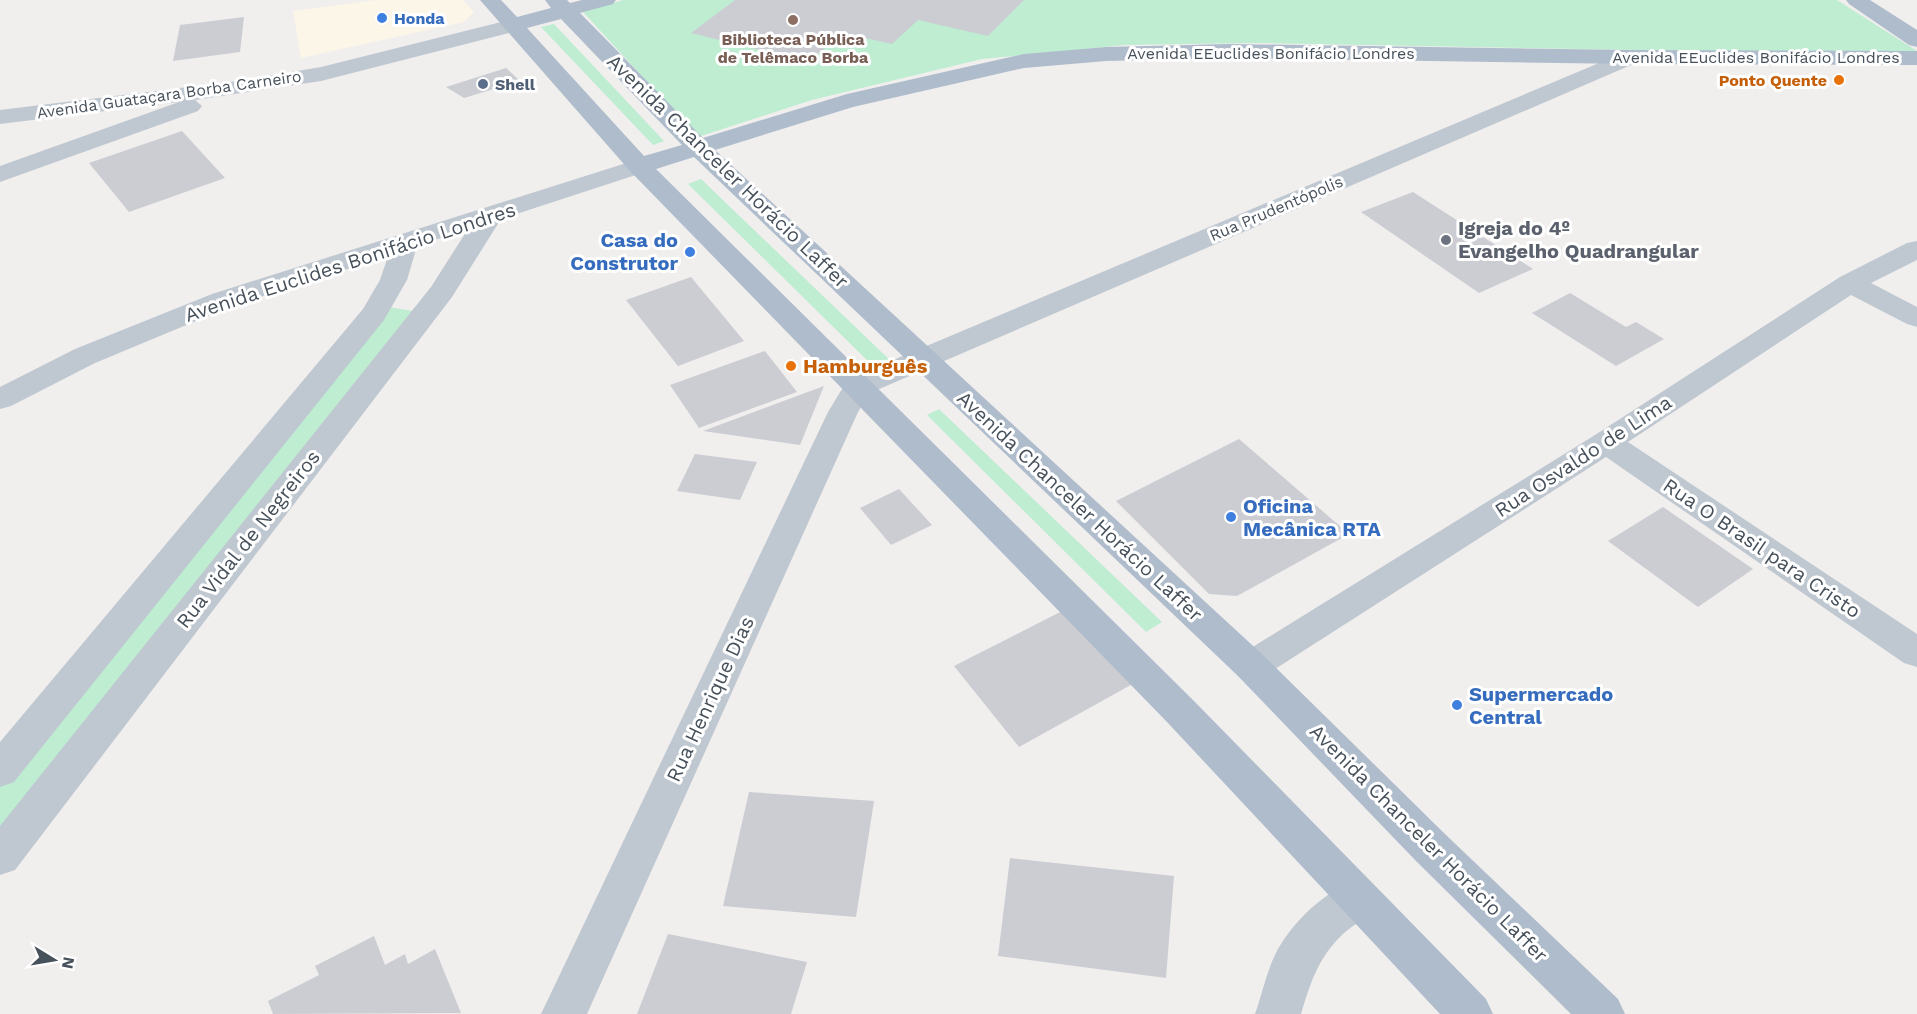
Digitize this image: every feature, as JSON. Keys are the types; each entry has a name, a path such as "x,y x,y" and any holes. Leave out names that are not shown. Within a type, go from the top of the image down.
{"main road":[{"path":"490,0 639,166 1180,711 1470,1014"},
{"path":"513,25 561,6 606,0"},
{"path":"1856,0 1917,40"},
{"name":"Avenida Chanceler Horácio Laffer","path":"561,6 698,147 1251,666 1431,848 1602,1014"},
{"name":"Avenida EEuclides Bonifácio Londres","path":"639,166 847,101 1024,61 1106,54 1230,51 1630,57 1917,58"}],"street":[{"name":"Avenida Guataçara Borba Carneiro","path":"0,117 237,88 321,74 513,25"},
{"name":"Rua Prudentópolis","path":"859,386 1630,57"},
{"path":"0,174 237,88"},
{"name":"Avenida Euclides Bonifácio Londres","path":"0,399 85,356 222,300 490,216 639,166"},
{"name":"Rua Vidal de Negreiros","path":"0,857 442,291 490,216"},
{"path":"0,770 374,314 390,290 400,267 404,242"},
{"name":"Rua Osvaldo de Lima","path":"1251,666 1606,442 1850,282 1917,249"},
{"path":"1850,282 1917,318"},
{"name":"Rua Henrique Dias","path":"564,1014 838,423 859,386"},
{"name":"Rua O Brasil para Cristo","path":"1606,442 1917,653"},
{"path":"1278,1014 1296,959 1326,922 1357,898"}],"shaded area":[{"path":"376,0 463,0 474,12 464,22 301,58 293,11"}],"green space":[{"path":"623,0 1837,0 1917,51 1917,55 1253,43 1125,45 982,59 812,100 698,137 583,12"},
{"path":"554,24 664,141 653,145 541,27"},
{"path":"701,179 894,364 878,371 688,184"},
{"path":"388,307 419,312 0,846 0,780"},
{"path":"939,409 1162,622 1146,632 927,415"}],"building":[{"path":"735,0 1024,0 988,36 918,20 892,44 842,33 809,62 691,33"},
{"path":"244,17 240,52 173,61 180,25"},
{"name":"Shell","path":"506,68 520,81 464,98 446,87"},
{"path":"182,131 225,178 129,212 89,163"},
{"name":"Igreja do 4º Evangelho Quadrangular","path":"1413,192 1533,269 1479,293 1361,212"},
{"path":"691,277 744,341 678,366 626,300"},
{"path":"1570,293 1626,327 1636,322 1664,339 1616,366 1532,313"},
{"path":"765,351 797,392 699,428 670,385"},
{"path":"824,386 800,445 703,431"},
{"name":"Oficina Mecânica RTA","path":"1239,439 1349,534 1237,596 1209,594 1116,501"},
{"path":"695,454 757,462 740,500 677,491"},
{"path":"899,489 932,525 891,545 860,508"},
{"path":"1663,507 1753,569 1698,607 1608,541"},
{"path":"1070,607 1138,681 1019,747 954,666"},
{"path":"749,792 874,801 856,917 723,906"},
{"path":"1010,858 1174,876 1166,978 998,956"},
{"path":"668,934 807,962 791,1014 637,1014"},
{"path":"374,936 385,965 405,954 408,964 435,949 461,1013 273,1014 268,1001 319,975 315,966"}],"place":[{"name":"Honda","path":"382,18"},
{"name":"Biblioteca Pública de Telêmaco Borba","path":"793,20"},
{"name":"Ponto Quente","path":"1839,80"},
{"name":"Shell","path":"483,84"},
{"name":"Igreja do 4º Evangelho Quadrangular","path":"1446,240"},
{"name":"Casa do Construtor","path":"690,252"},
{"name":"Hamburguês","path":"791,366"},
{"name":"Oficina Mecânica RTA","path":"1231,517"},
{"name":"Supermercado Central","path":"1457,705"}]}
